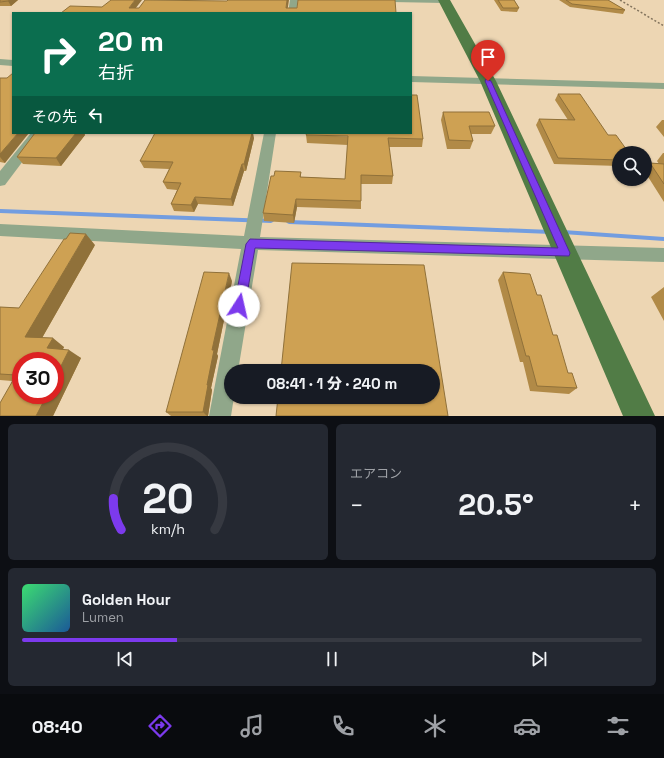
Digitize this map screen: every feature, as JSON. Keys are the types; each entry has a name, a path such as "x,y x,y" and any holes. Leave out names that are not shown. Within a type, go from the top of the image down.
{"main road":[{"path":"444,1 488,81 639,416"}],"street":[{"path":"292,12 294,0"},
{"path":"392,0 444,1"},
{"path":"0,62 12,63"},
{"path":"412,80 664,86"},
{"path":"0,181 37,134"},
{"path":"220,416 270,134"},
{"path":"0,230 250,244 664,256"}],"path":[{"path":"620,0 664,26"}],"building":[{"path":"0,0 10,0 0,2"},
{"path":"111,0 135,0 129,8 139,8 145,0 287,0 286,8 297,8 298,0 395,0 396,12 62,12 70,6 102,7"},
{"path":"498,0 514,0 519,8 503,8"},
{"path":"566,0 608,0 625,10 572,4"},
{"path":"12,74 12,134 17,134 0,154 0,78 7,78"},
{"path":"558,94 580,94 608,135 616,135 624,146 612,146 612,160 558,158 539,119 575,120"},
{"path":"412,95 417,95 423,139 388,138 393,176 361,175 361,201 296,199 293,215 263,213 271,176 274,176 275,171 301,172 300,177 345,179 348,136 306,135 412,134"},
{"path":"443,112 489,112 495,126 469,126 473,141 449,140"},
{"path":"34,134 75,134 56,158 17,157"},
{"path":"154,134 252,134 244,164 242,164 231,199 195,197 191,205 171,204 181,183 163,182 173,162 140,161"},
{"path":"652,163 664,164 664,184 652,166"},
{"path":"70,233 86,234 25,337 53,338 47,348 69,350 64,360 64,352 12,352 12,375 0,374 0,307 19,308 64,239 66,239"},
{"path":"292,263 424,265 440,364 282,364"},
{"path":"204,272 229,273 212,350 214,350 203,412 166,412"},
{"path":"503,272 530,274 537,295 541,295 553,335 557,335 568,373 572,373 577,388 537,386 529,356 526,356"},
{"path":"440,366 448,416 276,416 277,404 440,404"},
{"path":"12,382 12,404 42,404 36,416 0,416 0,403"}],"waterway":[{"path":"0,211 271,221"},
{"path":"289,222 551,232"},
{"path":"563,232 664,239"}],"route":[{"path":"239,306 250,244 565,253 488,81"}]}
